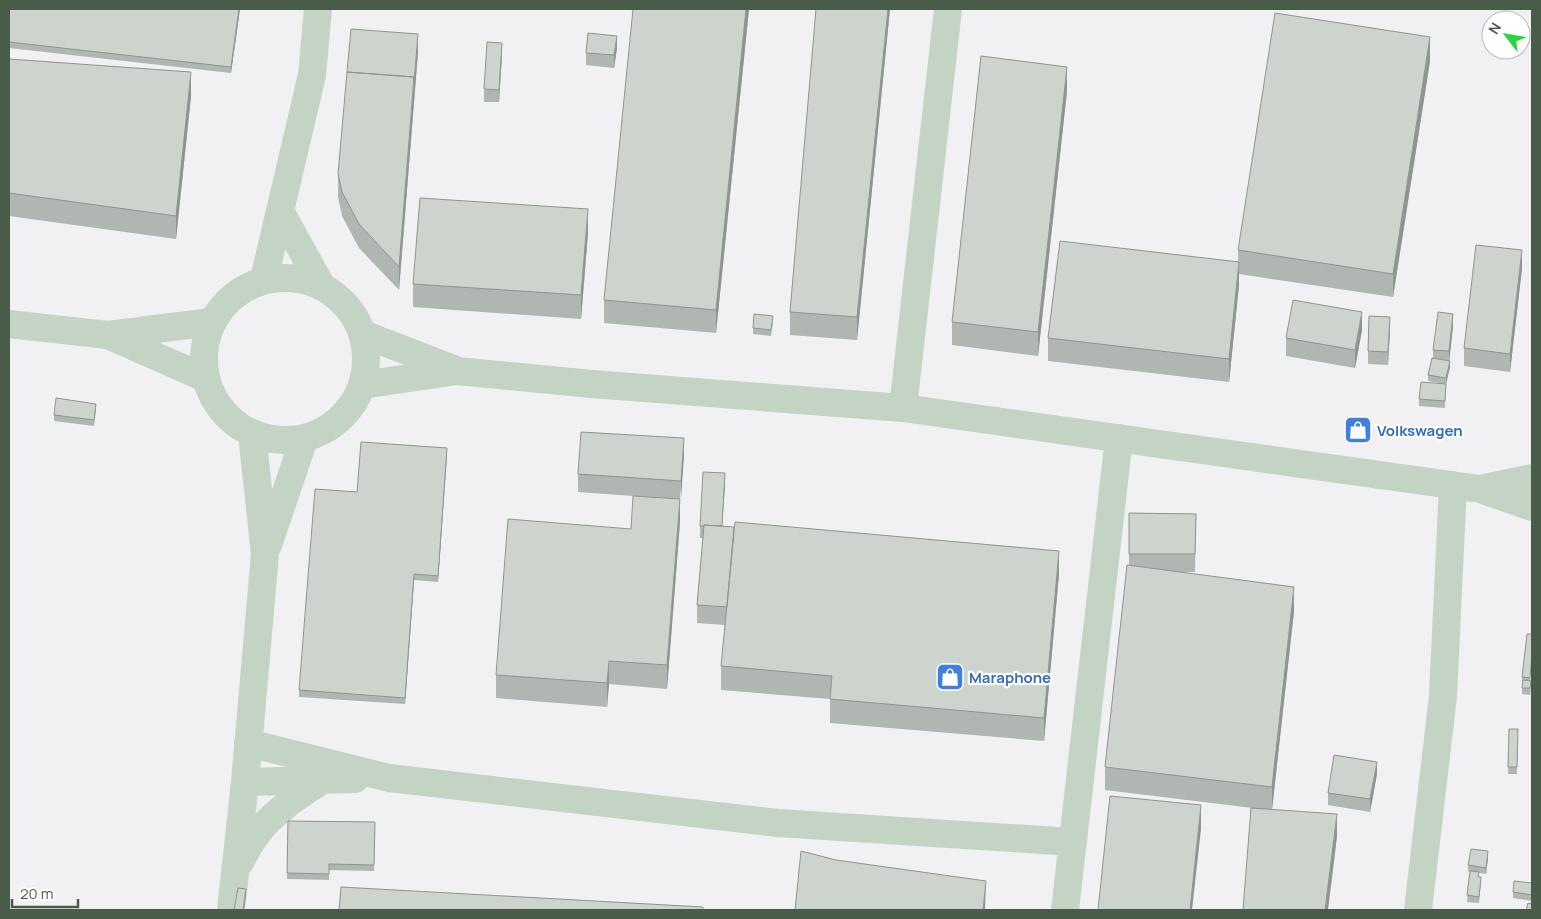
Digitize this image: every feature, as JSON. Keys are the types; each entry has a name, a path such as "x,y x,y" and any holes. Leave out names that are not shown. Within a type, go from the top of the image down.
{"lane":[{"path":"264,279 312,75 318,9"},
{"path":"903,408 948,9"},
{"path":"280,211 321,285"},
{"path":"293,277 321,285 340,297 353,314 362,334 366,359 362,385 349,409 329,428 304,438 286,441 269,440 252,434 231,421 214,401 205,378 203,349 211,322 224,303 243,288 264,279 293,277"},
{"path":"9,324 108,335 211,322"},
{"path":"362,334 457,370 592,384 903,408 1480,489 1532,507"},
{"path":"108,335 205,378"},
{"path":"362,385 457,370"},
{"path":"231,910 246,782 265,554 252,434"},
{"path":"265,554 304,438"},
{"path":"1065,910 1119,438"},
{"path":"1480,489 1532,478"},
{"path":"1418,910 1443,696 1454,485"},
{"path":"248,743 389,778 778,824 1073,842"},
{"path":"246,782 389,778"},
{"path":"236,870 256,835 276,813 294,798 322,780"}],"building":[{"path":"9,9 239,9 231,67 9,42"},
{"path":"633,9 746,9 716,310 604,300"},
{"path":"816,9 888,9 857,317 790,312"},
{"path":"1275,13 1430,37 1393,274 1238,250"},
{"path":"351,29 418,34 414,83 414,77 347,72"},
{"path":"588,33 617,36 614,55 586,53"},
{"path":"487,42 502,43 499,90 484,89"},
{"path":"981,56 1067,67 1038,332 952,322"},
{"path":"9,59 191,72 176,216 9,193"},
{"path":"347,72 414,77 399,267 359,224 342,192 338,174"},
{"path":"420,198 588,209 581,295 413,284"},
{"path":"1060,241 1239,262 1229,359 1048,338"},
{"path":"1476,245 1522,250 1510,354 1464,348"},
{"path":"1293,300 1362,312 1355,350 1286,338"},
{"path":"1438,312 1453,314 1449,351 1433,350"},
{"path":"754,314 773,316 771,330 753,328"},
{"path":"1369,316 1390,317 1388,352 1368,351"},
{"path":"1432,358 1450,361 1446,378 1428,375"},
{"path":"1421,382 1446,384 1445,401 1419,399"},
{"path":"56,398 96,404 94,420 54,415"},
{"path":"581,432 684,438 681,481 578,474"},
{"path":"361,442 447,448 438,576 414,574 405,698 299,690 315,489 357,492"},
{"path":"703,472 725,473 722,526 700,526"},
{"path":"633,496 680,499 667,665 609,661 607,683 496,675 508,519 631,529"},
{"path":"1129,513 1196,514 1195,554 1129,554"},
{"path":"735,522 1059,551 1044,718 830,699 832,676 721,666"},
{"path":"704,525 734,527 727,607 697,605"},
{"path":"1127,565 1294,587 1272,787 1105,767"},
{"path":"1527,634 1532,634 1530,678 1522,677"},
{"path":"1523,680 1531,681 1530,688 1522,688"},
{"path":"1509,729 1518,729 1517,767 1508,767"},
{"path":"1334,755 1377,762 1370,799 1328,793"},
{"path":"1110,796 1201,805 1190,910 1098,910"},
{"path":"1251,808 1337,814 1325,910 1243,910"},
{"path":"288,821 375,822 374,865 329,864 329,874 287,873"},
{"path":"1471,849 1488,851 1486,868 1468,865"},
{"path":"801,851 836,860 986,881 983,910 795,910"},
{"path":"1470,871 1479,872 1478,877 1481,877 1479,897 1467,895"},
{"path":"1514,881 1532,883 1532,895 1513,892"},
{"path":"341,887 703,907 703,910 339,910"},
{"path":"238,888 246,889 243,910 234,910"},
{"path":"1528,903 1532,904 1532,910 1526,910"}],"place":[{"name":"Volkswagen","path":"1358,430"},
{"name":"Maraphone","path":"950,677"}]}
